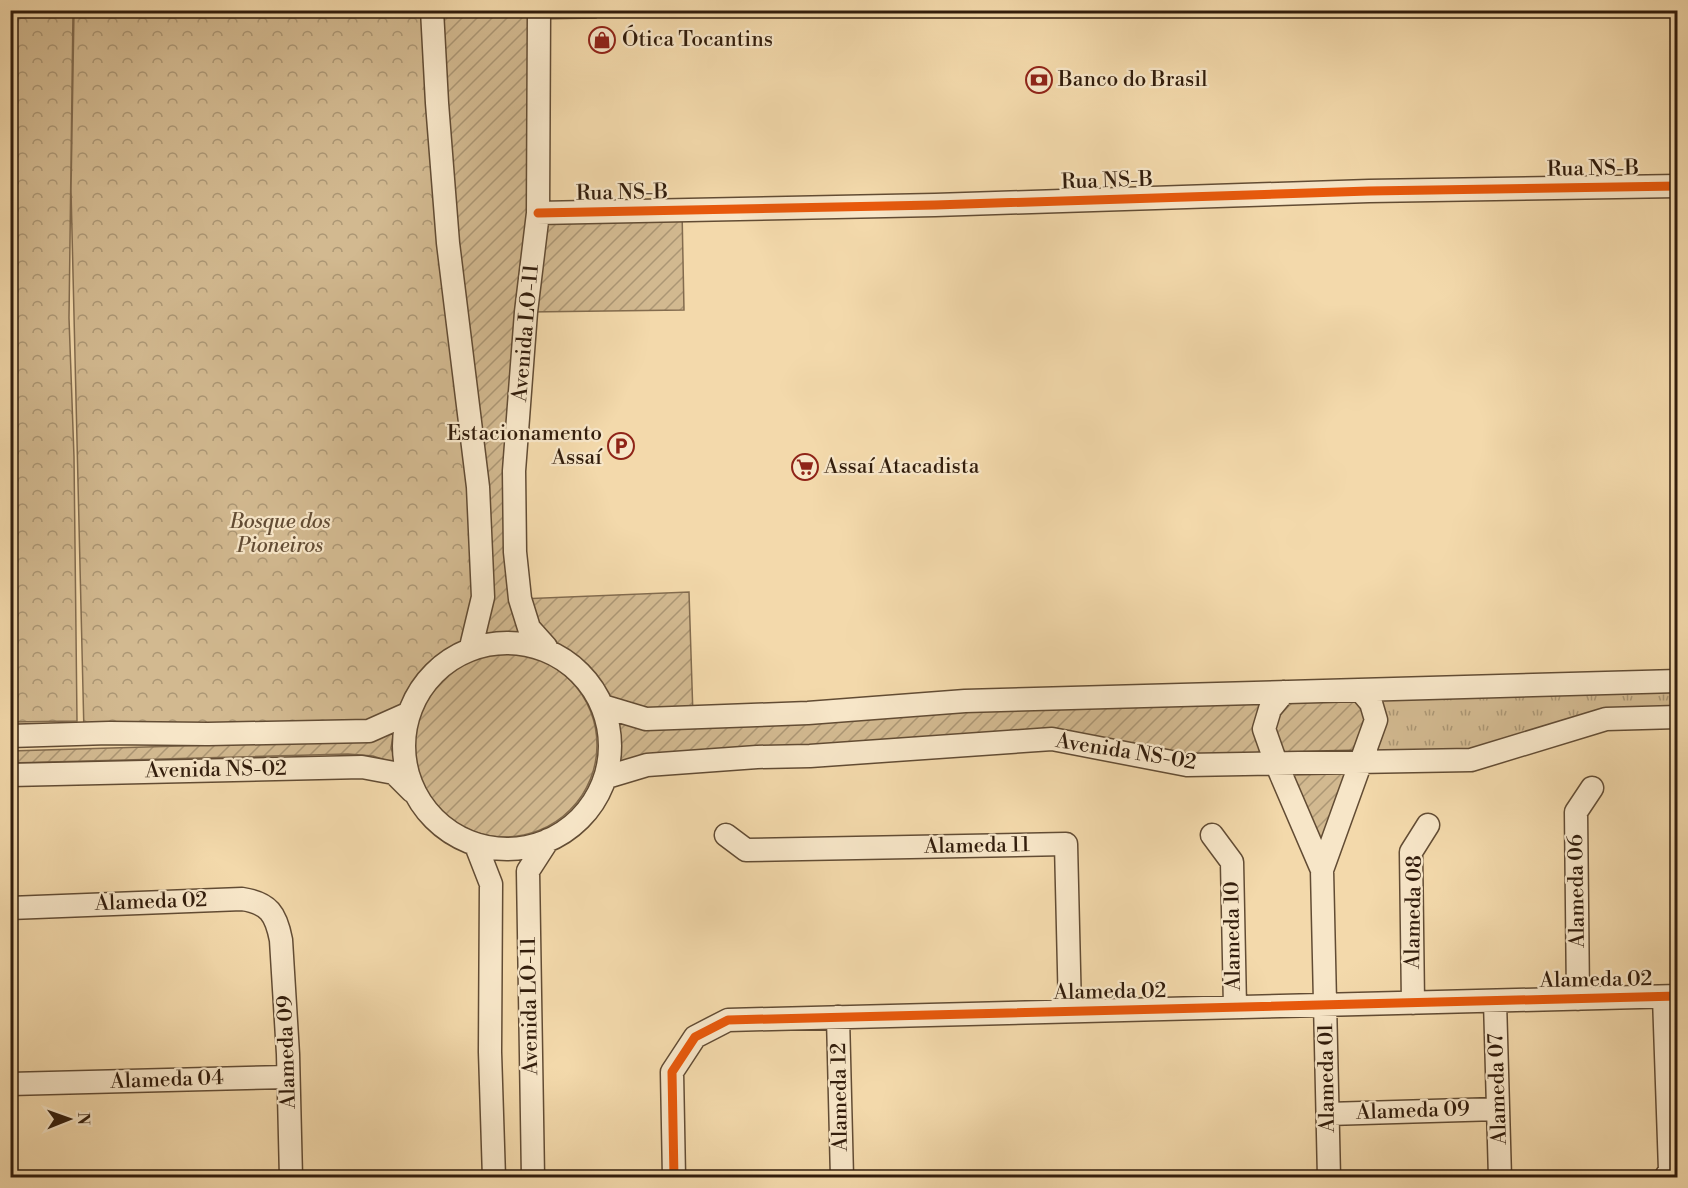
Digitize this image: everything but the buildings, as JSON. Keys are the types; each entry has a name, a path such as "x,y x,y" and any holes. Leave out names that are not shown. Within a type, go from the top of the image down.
{"street":[{"path":"432,10 448,243 478,487 483,597 471,647"},
{"name":"Avenida LO-11","path":"539,10 538,213 526,312 514,471 514,552 520,599 529,628 546,646"},
{"name":"Rua NS-B","path":"538,213 947,204 1369,191 1677,186"},
{"path":"503,643 546,646 578,670 606,707 607,777 590,803 572,824 548,840 514,850 477,848 441,828 412,791 406,762 405,715 439,668 471,647 503,643"},
{"name":"Avenida NS-02","path":"606,707 646,719 808,713 965,701 1677,681"},
{"name":"Alameda 01","path":"1329,1178 1322,870 1376,720 1371,703 1360,690"},
{"name":"Alameda 01","path":"1284,692 1270,709 1264,729 1276,764 1322,870"},
{"name":"Avenida NS-02","path":"10,736 369,731 405,715"},
{"name":"Avenida NS-02","path":"607,777 647,765 1052,739 1187,765 1471,760 1606,719 1677,717"},
{"name":"Avenida NS-02","path":"10,775 362,767 394,773 412,791"},
{"name":"Alameda 06","path":"1578,999 1576,812 1592,788"},
{"name":"Alameda 08","path":"1413,1003 1411,852 1428,825"},
{"name":"Alameda 11","path":"726,835 746,850 1066,844 1070,1011"},
{"name":"Alameda 10","path":"1212,835 1232,862 1235,1007"},
{"name":"Avenida LO-11","path":"533,1178 528,871 548,840"},
{"name":"Avenida LO-11","path":"477,848 491,884 490,1052 494,1178"},
{"name":"Alameda 02","path":"10,908 242,898 258,901 268,909 278,926"},
{"name":"Alameda 09","path":"278,926 282,940 291,1178"},
{"name":"Alameda 02","path":"674,1178 672,1072 695,1037 728,1020 1671,997 1670,1170 1665,1178"},
{"name":"Alameda 07","path":"1495,1001 1500,1178"},
{"name":"Alameda 12","path":"838,1017 842,1178"},
{"name":"Alameda 04","path":"10,1084 288,1077"},
{"name":"Alameda 09","path":"1328,1114 1498,1108"}],"green space":[{"path":"10,11 73,11 69,318 74,457 77,721 11,722"},
{"name":"Bosque dos Pioneiros","path":"74,11 432,11 478,487 471,647 439,668 405,715 369,731 84,733 71,190"},
{"path":"432,11 596,11 596,18 540,19 538,213 682,210 684,310 528,312 520,599 689,592 693,716 1360,690 1371,703 1322,870 1275,763 1052,739 607,777 606,707 578,671 546,647 503,643 471,647 483,597"},
{"path":"505,653 540,660 570,680 590,710 597,745 590,780 570,810 540,830 505,837 470,830 440,810 420,780 413,745 420,710 440,680 470,660"},
{"path":"1677,681 1677,717 1606,719 1471,760 1361,762 1360,690"},
{"path":"395,724 391,748 397,764 373,756 348,754 11,763 10,751 350,741"}],"cycle path":[{"path":"538,213 935,205 1369,191 1678,186"},
{"path":"674,1178 672,1072 695,1037 728,1020 1678,996"}],"place":[{"name":"Ótica Tocantins","path":"602,40"},
{"name":"Banco do Brasil","path":"1039,80"},
{"name":"Estacionamento Assaí","path":"621,446"},
{"name":"Assaí Atacadista","path":"805,467"}]}
